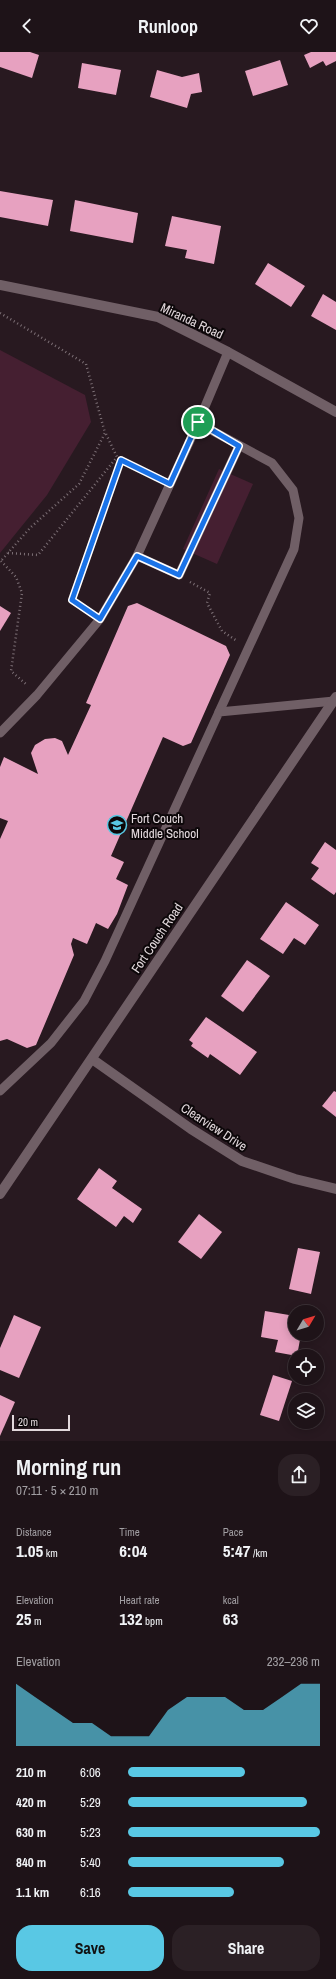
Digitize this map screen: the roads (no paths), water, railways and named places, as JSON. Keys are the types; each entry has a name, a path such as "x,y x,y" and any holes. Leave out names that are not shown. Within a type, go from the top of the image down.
{"street":[{"name":"Miranda Road","path":"0,285 158,317 228,352 336,412"},
{"name":"Fort Couch Road","path":"2,1188 92,1059 335,699"},
{"name":"Clearview Drive","path":"92,1059 191,1129 242,1161 295,1179 336,1189"}],"lane":[{"path":"0,733 37,694 100,619 137,556 228,352"},
{"path":"0,1091 51,1043 84,1001 105,961 294,549 299,518 293,490 272,463 198,422"},
{"path":"137,556 179,575 239,446"},
{"path":"220,712 335,699"}],"place":[{"name":"Fort Couch Middle School","path":"117,825"}]}
